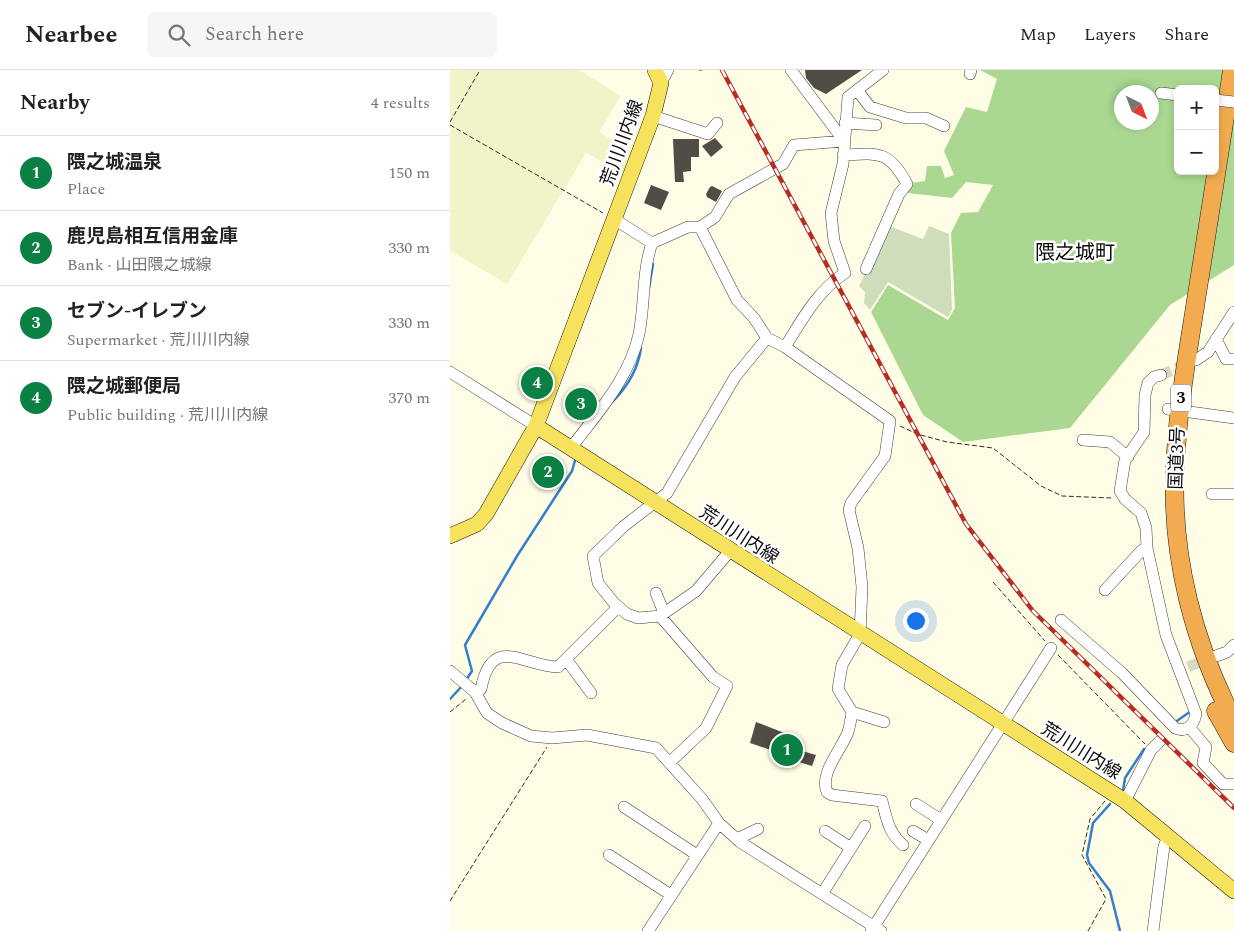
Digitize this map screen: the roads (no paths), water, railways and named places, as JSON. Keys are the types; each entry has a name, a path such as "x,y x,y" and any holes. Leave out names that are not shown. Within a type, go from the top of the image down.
{"highway":[{"path":"1219,98 1224,70"},
{"name":"国道3号","path":"1232,70 1163,472 1164,520 1178,605 1201,677 1234,743"},
{"name":"国道3号","path":"1206,175 1174,409 1175,471 1180,563 1188,600 1206,656 1234,721"}],"main road":[{"name":"荒川川内線","path":"661,74 652,116 536,426 1112,793 1234,890"},
{"path":"450,536 477,524 486,514 536,426"}],"street":[{"path":"791,70 844,141"},
{"path":"785,347 814,301 834,280 845,273 834,242 831,213 839,187 848,97 883,70"},
{"path":"857,90 870,107 906,118 926,118 944,126"},
{"path":"1161,93 1174,95"},
{"path":"1219,100 1234,102"},
{"path":"652,116 708,134 716,123"},
{"path":"845,123 876,125"},
{"path":"575,451 623,379 639,332 647,256 652,243 688,227 700,227 716,217 730,194 783,164 794,145 844,141"},
{"path":"843,155 876,153 885,157 900,171 907,184 899,194 866,269"},
{"path":"614,219 652,243"},
{"path":"700,227 737,300 754,318 767,338 785,347 890,421 886,456 851,502 849,510 858,548 860,568 860,634 839,674 838,689 852,712 884,722"},
{"path":"1196,360 1208,352 1234,312"},
{"path":"730,551 696,591 662,614 638,618 627,614 618,607 598,582 593,556 624,526 668,493 735,377 767,338"},
{"path":"1216,339 1226,359 1234,359"},
{"path":"450,372 536,426"},
{"path":"1125,802 1151,750 1167,735 1190,728 1196,714 1183,669 1166,635 1147,548 1146,528 1141,513 1122,494 1123,470 1128,457 1144,432 1145,394 1148,383 1154,377 1162,375"},
{"path":"1174,409 1234,418"},
{"path":"1083,440 1110,442 1128,457"},
{"path":"1212,494 1234,494"},
{"path":"1105,590 1142,550 1147,548"},
{"path":"656,593 662,614 713,677 727,686 706,728 669,763"},
{"path":"469,687 481,688 489,663 501,655 513,656 547,667 558,667 618,607"},
{"path":"1061,620 1122,673 1167,735"},
{"path":"1216,656 1227,652 1234,644"},
{"path":"450,671 469,687 487,713 502,723 531,736 552,738 588,735 656,748 702,799 719,823 737,839 876,929 928,840 1051,648"},
{"path":"566,659 591,693"},
{"path":"852,712 848,731 827,775 824,786 826,792 832,795 882,801 887,825 892,836 903,845"},
{"path":"1190,728 1206,747 1203,763 1223,784 1234,784"},
{"path":"916,804 941,820"},
{"path":"624,807 697,855"},
{"path":"648,931 719,823"},
{"path":"822,894 865,826"},
{"path":"737,839 758,829"},
{"path":"913,831 928,840"},
{"path":"825,832 851,848"},
{"path":"1153,931 1164,846 1168,837"},
{"path":"608,856 671,895"}],"waterway":[{"path":"649,288 653,264"},
{"path":"613,401 632,377 641,348"},
{"path":"466,680 472,671 465,645 517,556 572,471 576,457"},
{"path":"450,699 463,685"},
{"path":"1174,723 1191,711"},
{"path":"1123,791 1125,778 1144,749"},
{"path":"1110,804 1093,823 1087,855 1089,863 1110,891 1120,931"}],"tunnel":[{"path":"1161,375 1189,363"},
{"path":"1188,667 1212,657"}],"railway":[{"path":"722,70 966,524 1033,611 1234,808"}],"place":[{"name":"隈之城郵便局","path":"537,383"},
{"name":"セブン-イレブン","path":"581,404"},
{"name":"鹿児島相互信用金庫","path":"548,472"},
{"name":"隈之城温泉","path":"787,750"}],"district":[{"name":"隈之城町","path":"1075,253"}]}
